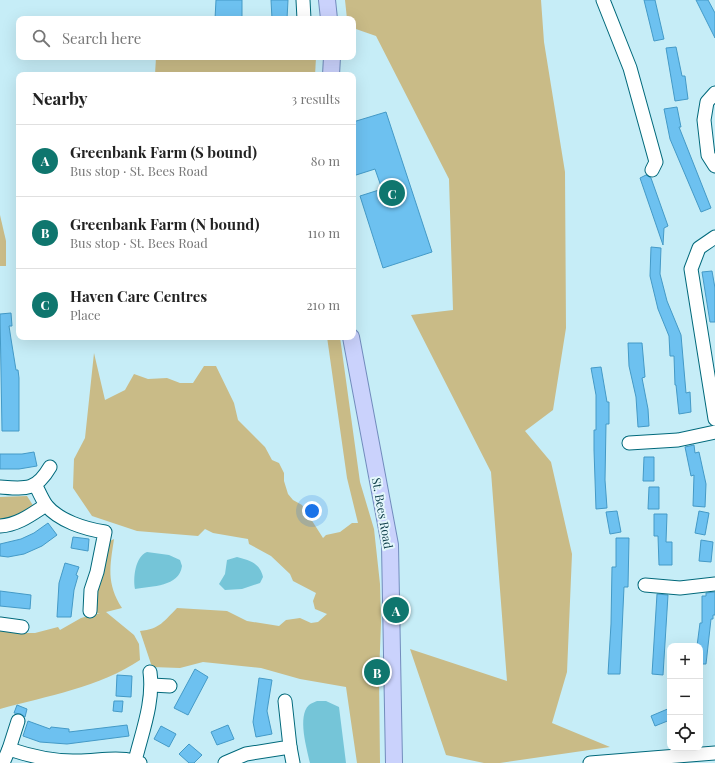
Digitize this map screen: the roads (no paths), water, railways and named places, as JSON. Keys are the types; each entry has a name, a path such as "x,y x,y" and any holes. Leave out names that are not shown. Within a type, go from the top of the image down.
{"main road":[{"path":"327,0 329,16"},
{"path":"331,72 332,60"},
{"name":"St. Bees Road","path":"352,340 390,545 394,763"}],"street":[{"path":"303,0 304,16"},
{"path":"603,0 630,68 656,162 652,170"},
{"path":"715,93 708,102 704,120 708,155 715,166"},
{"path":"715,237 700,248 691,269 715,419"},
{"path":"629,443 678,440 715,432"},
{"path":"0,487 36,486 42,480 50,467"},
{"path":"36,486 46,505 67,521 86,528 105,532 97,572 91,590 90,611"},
{"path":"0,526 26,518 46,505"},
{"path":"644,585 680,588 715,584"},
{"path":"0,624 22,627"},
{"path":"9,749 52,760 74,762 122,758 138,762 150,699 151,679 170,686"},
{"path":"285,700 293,763"},
{"path":"3,763 18,721"},
{"path":"225,763 246,754 290,746"},
{"path":"590,763 715,753"}],"water":[{"path":"147,552 169,555 180,560 182,566 180,573 170,582 157,586 135,589 134,579 137,563"},
{"path":"237,557 257,565 262,572 263,577 260,583 242,589 225,590 219,584 225,574 227,560"},
{"path":"317,701 326,701 339,707 346,763 310,763 303,724 305,710 309,705"}],"place":[{"name":"Haven Care Centres","path":"392,193"},
{"name":"Greenbank Farm (S bound)","path":"396,610"},
{"name":"Greenbank Farm (N bound)","path":"377,672"}]}
